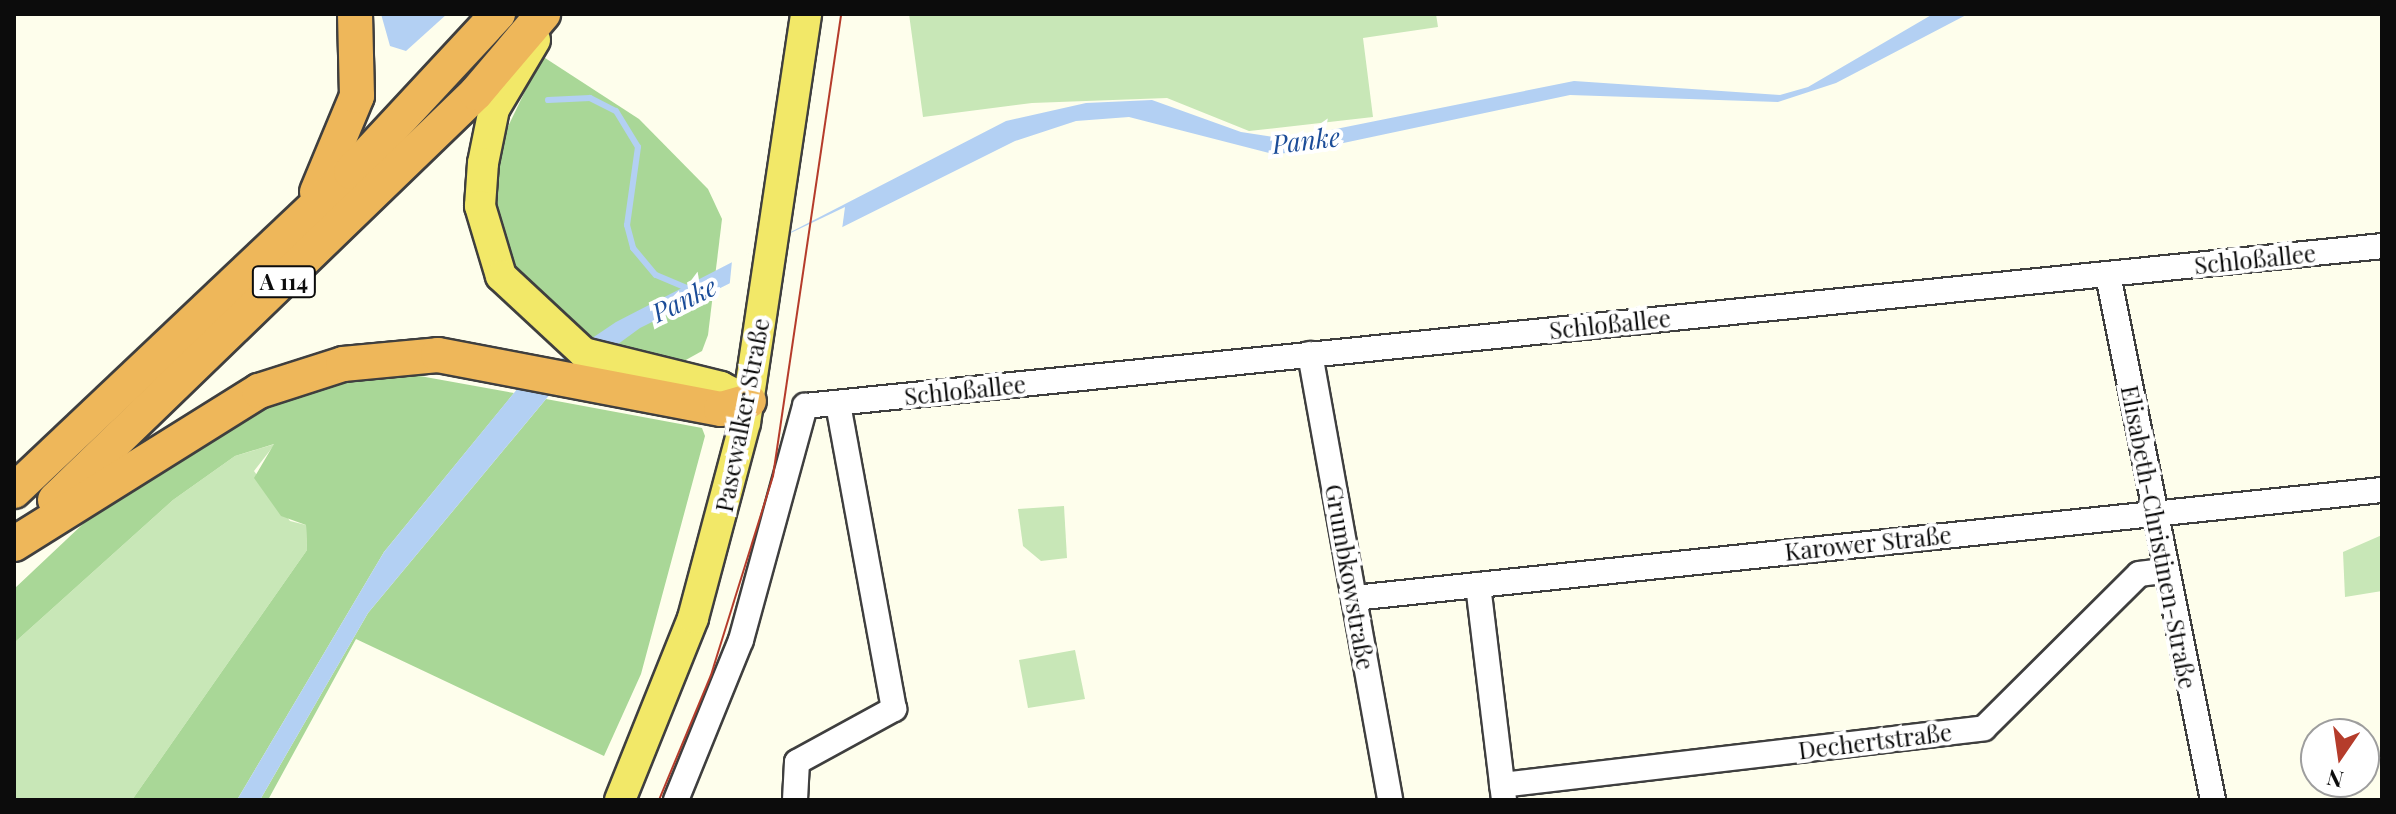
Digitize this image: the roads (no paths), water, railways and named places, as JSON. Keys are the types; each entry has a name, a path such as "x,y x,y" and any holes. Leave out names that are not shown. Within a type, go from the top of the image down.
{"highway":[{"path":"309,210 357,96 355,14"},
{"name":"A 114","path":"14,491 309,210 498,14"},
{"name":"A 114","path":"14,541 421,147 543,14"},
{"path":"14,541 259,391 343,364 438,355 721,409 749,401"}],"main road":[{"path":"552,14 494,109 483,163 480,206 501,276 584,353 721,387 749,401"},
{"name":"Pasewalker Straße","path":"620,800 693,618 749,401 806,14"}],"street":[{"name":"Schloßallee","path":"676,800 741,640 805,406 2382,246"},
{"name":"Elisabeth-Christinen-Straße","path":"2108,275 2164,571 2213,800"},
{"name":"Grumbkowstraße","path":"1310,354 1390,800"},
{"path":"795,800 797,762 894,709 838,403"},
{"name":"Karower Straße","path":"1354,598 2382,490"},
{"name":"Dechertstraße","path":"1478,585 1511,789 1984,728 2139,574 2164,571"}],"water":[{"path":"381,14 447,14 406,51 390,46"},
{"name":"Panke","path":"1933,14 1968,14 1836,83 1778,102 1570,95 1301,152 1273,154 1129,117 1076,121 1015,141 640,328 551,393 368,613 260,800 237,800 384,552 518,388 616,322 1006,121 1086,103 1152,100 1241,132 1286,139 1574,81 1780,95 1808,87"}],"waterway":[{"name":"Panke","path":"548,100 590,98 616,111 638,147 627,225 633,248 656,275 691,290"}],"tram line":[{"path":"659,800 711,675 773,476 841,14"}]}
